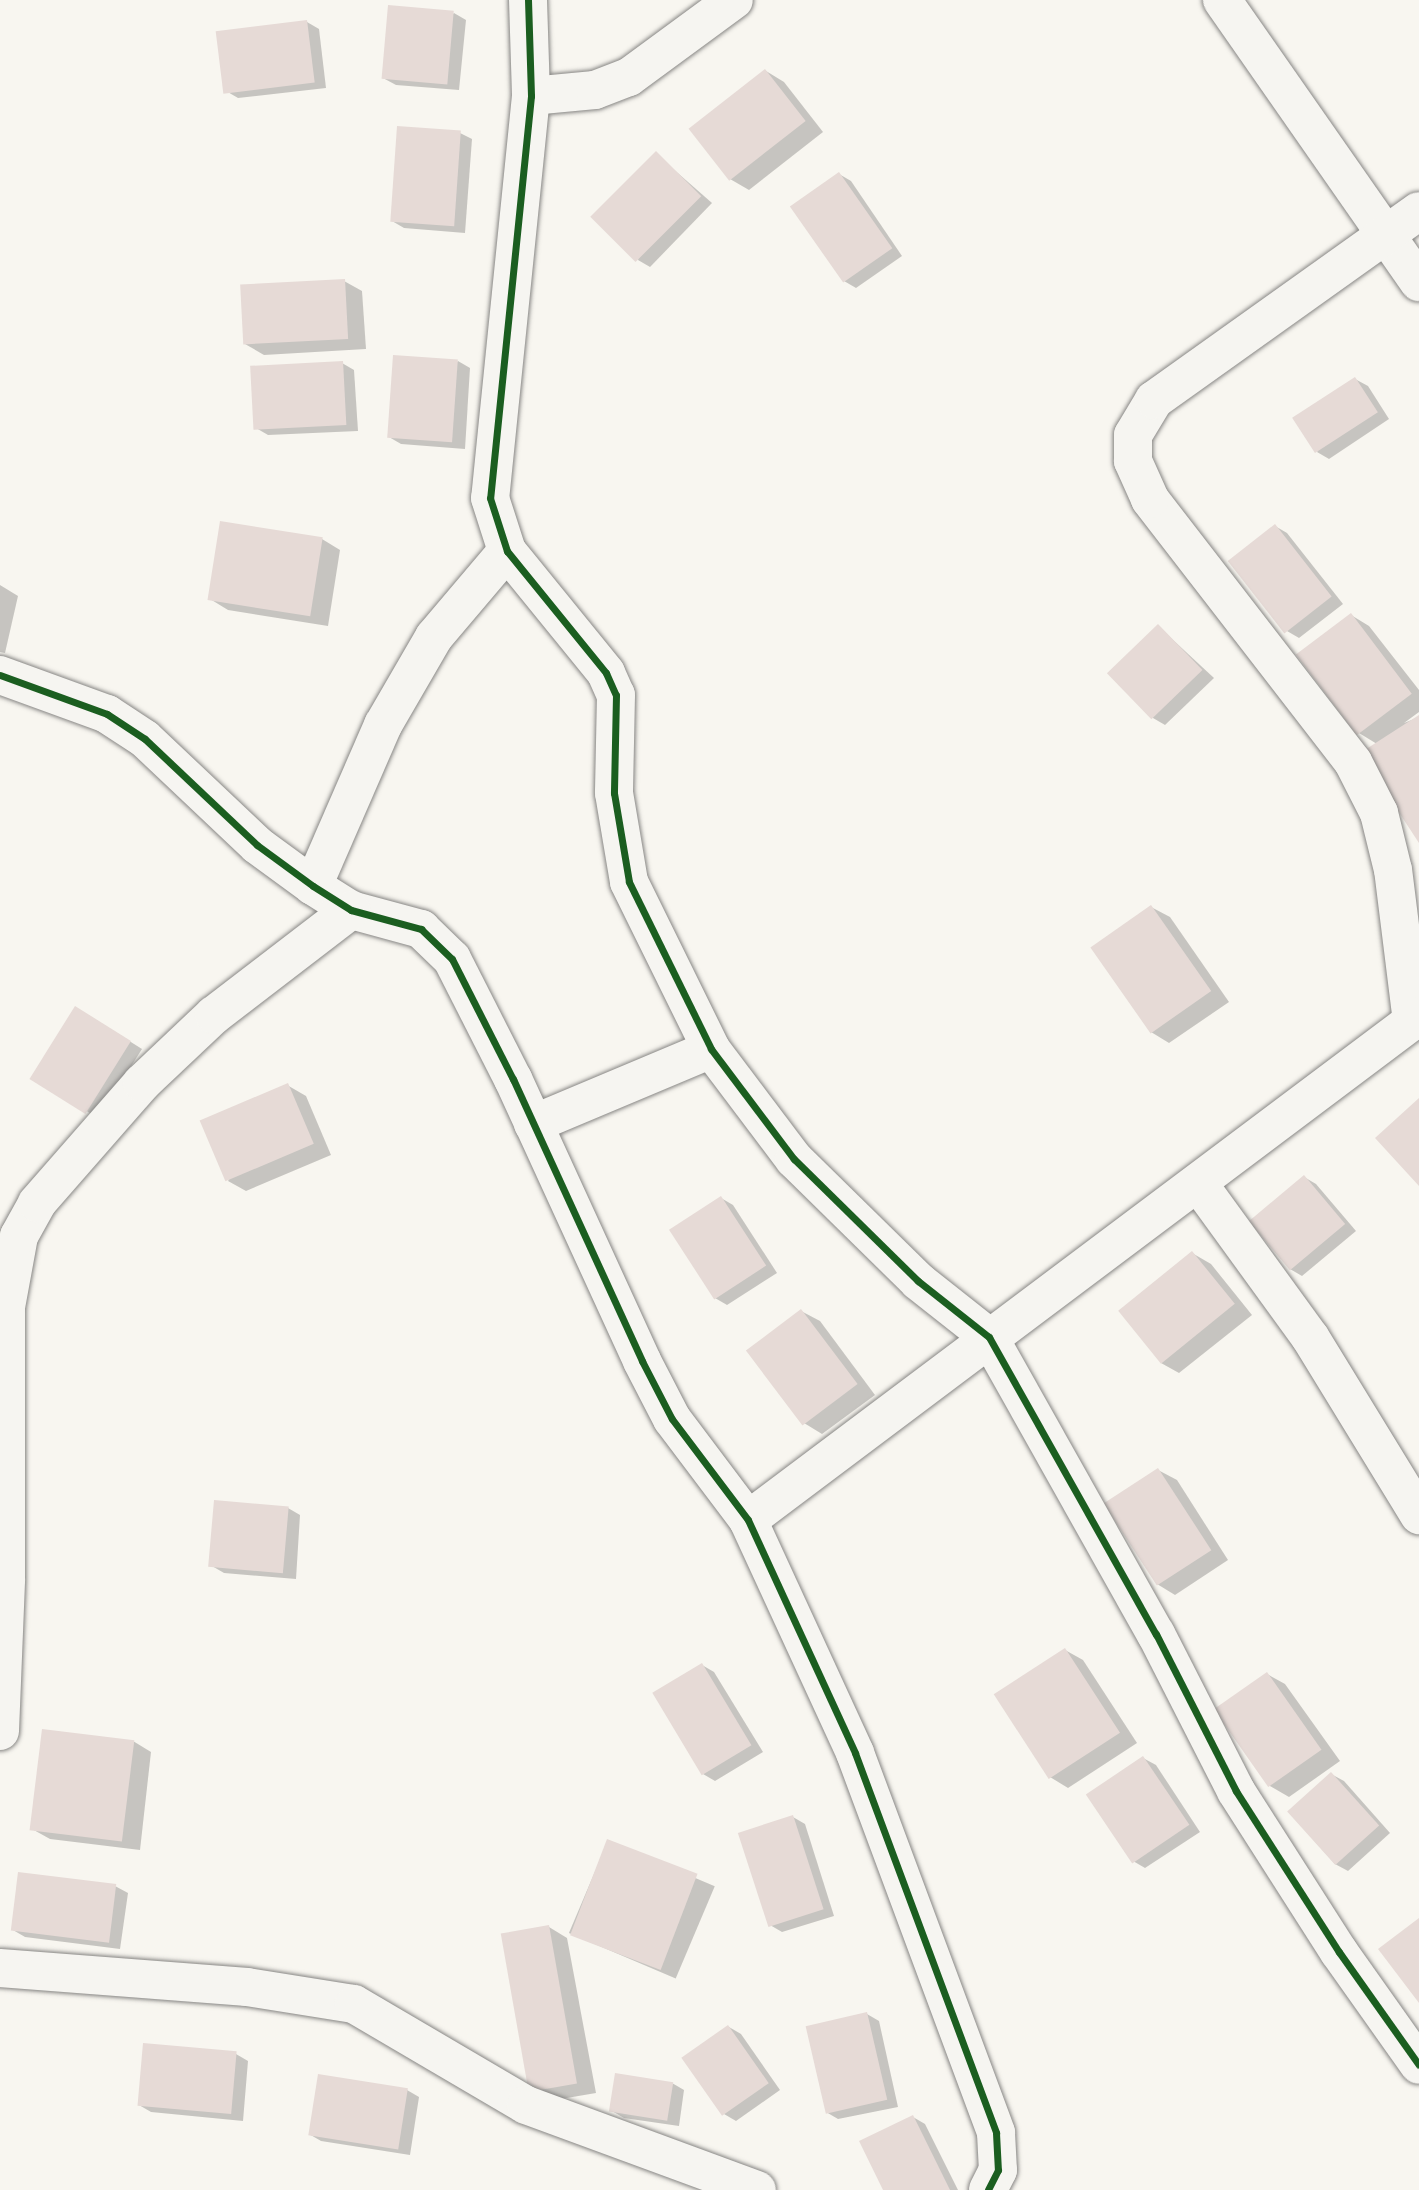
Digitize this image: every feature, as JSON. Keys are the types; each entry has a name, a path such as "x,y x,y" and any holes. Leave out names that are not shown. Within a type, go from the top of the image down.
{"street":[{"path":"528,0 531,96 490,498 507,551 606,673 616,695 614,793 629,882 711,1049 794,1159 841,1210 989,1337 1156,1634 1236,1791 1339,1952 1419,2065"},
{"path":"531,96 596,90 629,77 734,0"},
{"path":"1222,0 1419,282"},
{"path":"748,1520 1415,1019 1393,870 1379,813 1353,762 1150,499 1133,461 1133,435 1154,400 1419,211"},
{"path":"313,886 402,692 434,637 507,551"},
{"path":"0,676 107,714 145,739 257,845 313,886 351,910 421,929 452,960 533,1124 672,1419 748,1520 855,1754 996,2133 998,2170 988,2190"},
{"path":"0,1731 6,1579 6,1307 19,1236 37,1203 142,1083 214,1014 351,910"},
{"path":"533,1124 711,1049"},
{"path":"1198,1183 1310,1338 1419,1515"},
{"path":"0,1968 247,1987 354,2004 526,2105 757,2190"}],"building":[{"path":"388,5 454,11 447,84 382,79"},
{"path":"307,20 315,83 223,94 216,31"},
{"path":"765,69 806,121 729,181 689,129"},
{"path":"397,126 461,130 454,226 390,222"},
{"path":"656,151 701,196 635,262 590,217"},
{"path":"839,172 892,248 843,283 790,206"},
{"path":"345,279 348,339 243,344 240,284"},
{"path":"393,355 458,360 452,442 387,438"},
{"path":"343,361 346,425 253,430 250,366"},
{"path":"1355,377 1378,412 1315,453 1292,418"},
{"path":"220,521 323,537 310,616 207,600"},
{"path":"1275,524 1332,596 1284,633 1228,561"},
{"path":"1351,613 1412,694 1357,735 1296,655"},
{"path":"1158,624 1202,670 1151,719 1107,673"},
{"path":"1419,715 1419,843 1360,753"},
{"path":"1151,905 1211,991 1151,1033 1090,947"},
{"path":"75,1006 131,1041 85,1114 29,1079"},
{"path":"288,1083 314,1144 225,1181 200,1121"},
{"path":"1419,1098 1419,1186 1375,1138"},
{"path":"1304,1175 1345,1224 1290,1270 1249,1221"},
{"path":"721,1196 766,1266 714,1299 669,1230"},
{"path":"1192,1251 1235,1304 1161,1364 1118,1311"},
{"path":"801,1309 858,1384 802,1426 746,1351"},
{"path":"1158,1468 1211,1550 1157,1586 1103,1503"},
{"path":"214,1500 289,1507 283,1573 208,1567"},
{"path":"1065,1648 1120,1733 1049,1779 994,1694"},
{"path":"702,1663 751,1745 702,1775 652,1693"},
{"path":"1267,1672 1321,1750 1268,1787 1214,1709"},
{"path":"42,1729 134,1740 122,1842 30,1830"},
{"path":"1143,1756 1189,1825 1132,1863 1086,1795"},
{"path":"1331,1772 1379,1826 1335,1865 1287,1811"},
{"path":"793,1815 824,1909 768,1927 738,1833"},
{"path":"607,1839 698,1874 661,1970 570,1935"},
{"path":"18,1872 116,1884 109,1943 11,1931"},
{"path":"1419,1918 1419,2003 1378,1949"},
{"path":"549,1925 577,2084 529,2092 501,1934"},
{"path":"867,2012 887,2100 826,2114 806,2026"},
{"path":"728,2025 769,2083 722,2116 681,2058"},
{"path":"143,2043 237,2051 231,2114 138,2106"},
{"path":"615,2073 673,2082 667,2121 609,2112"},
{"path":"318,2074 408,2088 398,2149 308,2135"},
{"path":"913,2115 950,2190 883,2190 859,2141"}],"cycle path":[{"path":"528,0 531,96 490,498 507,551 606,673 616,695 614,793 629,882 711,1049 794,1159 918,1281 989,1337 1156,1634 1236,1791 1339,1952 1419,2065"},
{"path":"0,675 107,714 145,739 257,845 313,886 351,910 421,929 452,959 513,1079 642,1361 672,1419 748,1520 855,1753 996,2133 998,2170 988,2190"}]}
